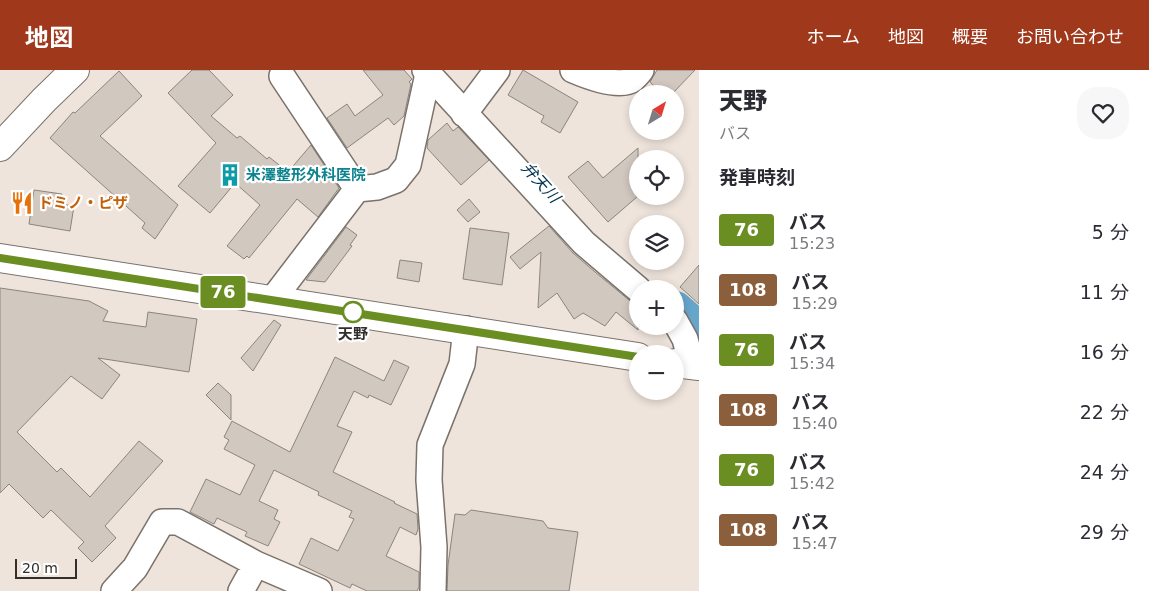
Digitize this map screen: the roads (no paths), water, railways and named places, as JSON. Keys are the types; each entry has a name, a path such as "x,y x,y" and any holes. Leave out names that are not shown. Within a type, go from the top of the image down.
{"main road":[{"path":"0,147 44,100 76,70"},
{"path":"0,258 629,356"}],"street":[{"path":"464,114 497,70"},
{"path":"573,70 587,76 620,84 632,80 642,70"},
{"path":"427,72 584,244 629,282"},
{"path":"273,300 356,189 377,187 396,180 408,164 427,72"},
{"path":"282,76 356,189"},
{"path":"432,591 434,547 429,480 430,445 462,364 466,330"},
{"path":"683,335 689,365"},
{"path":"114,591 135,568 162,522 178,522 256,564 319,591"},
{"path":"241,591 256,564"}],"waterway":[{"name":"弁天川","path":"684,318 699,331"}],"place":[{"name":"米澤整形外科医院","path":"230,175"},
{"name":"ドミノ・ピザ","path":"22,203"},
{"name":"天野","path":"353,312"}]}
